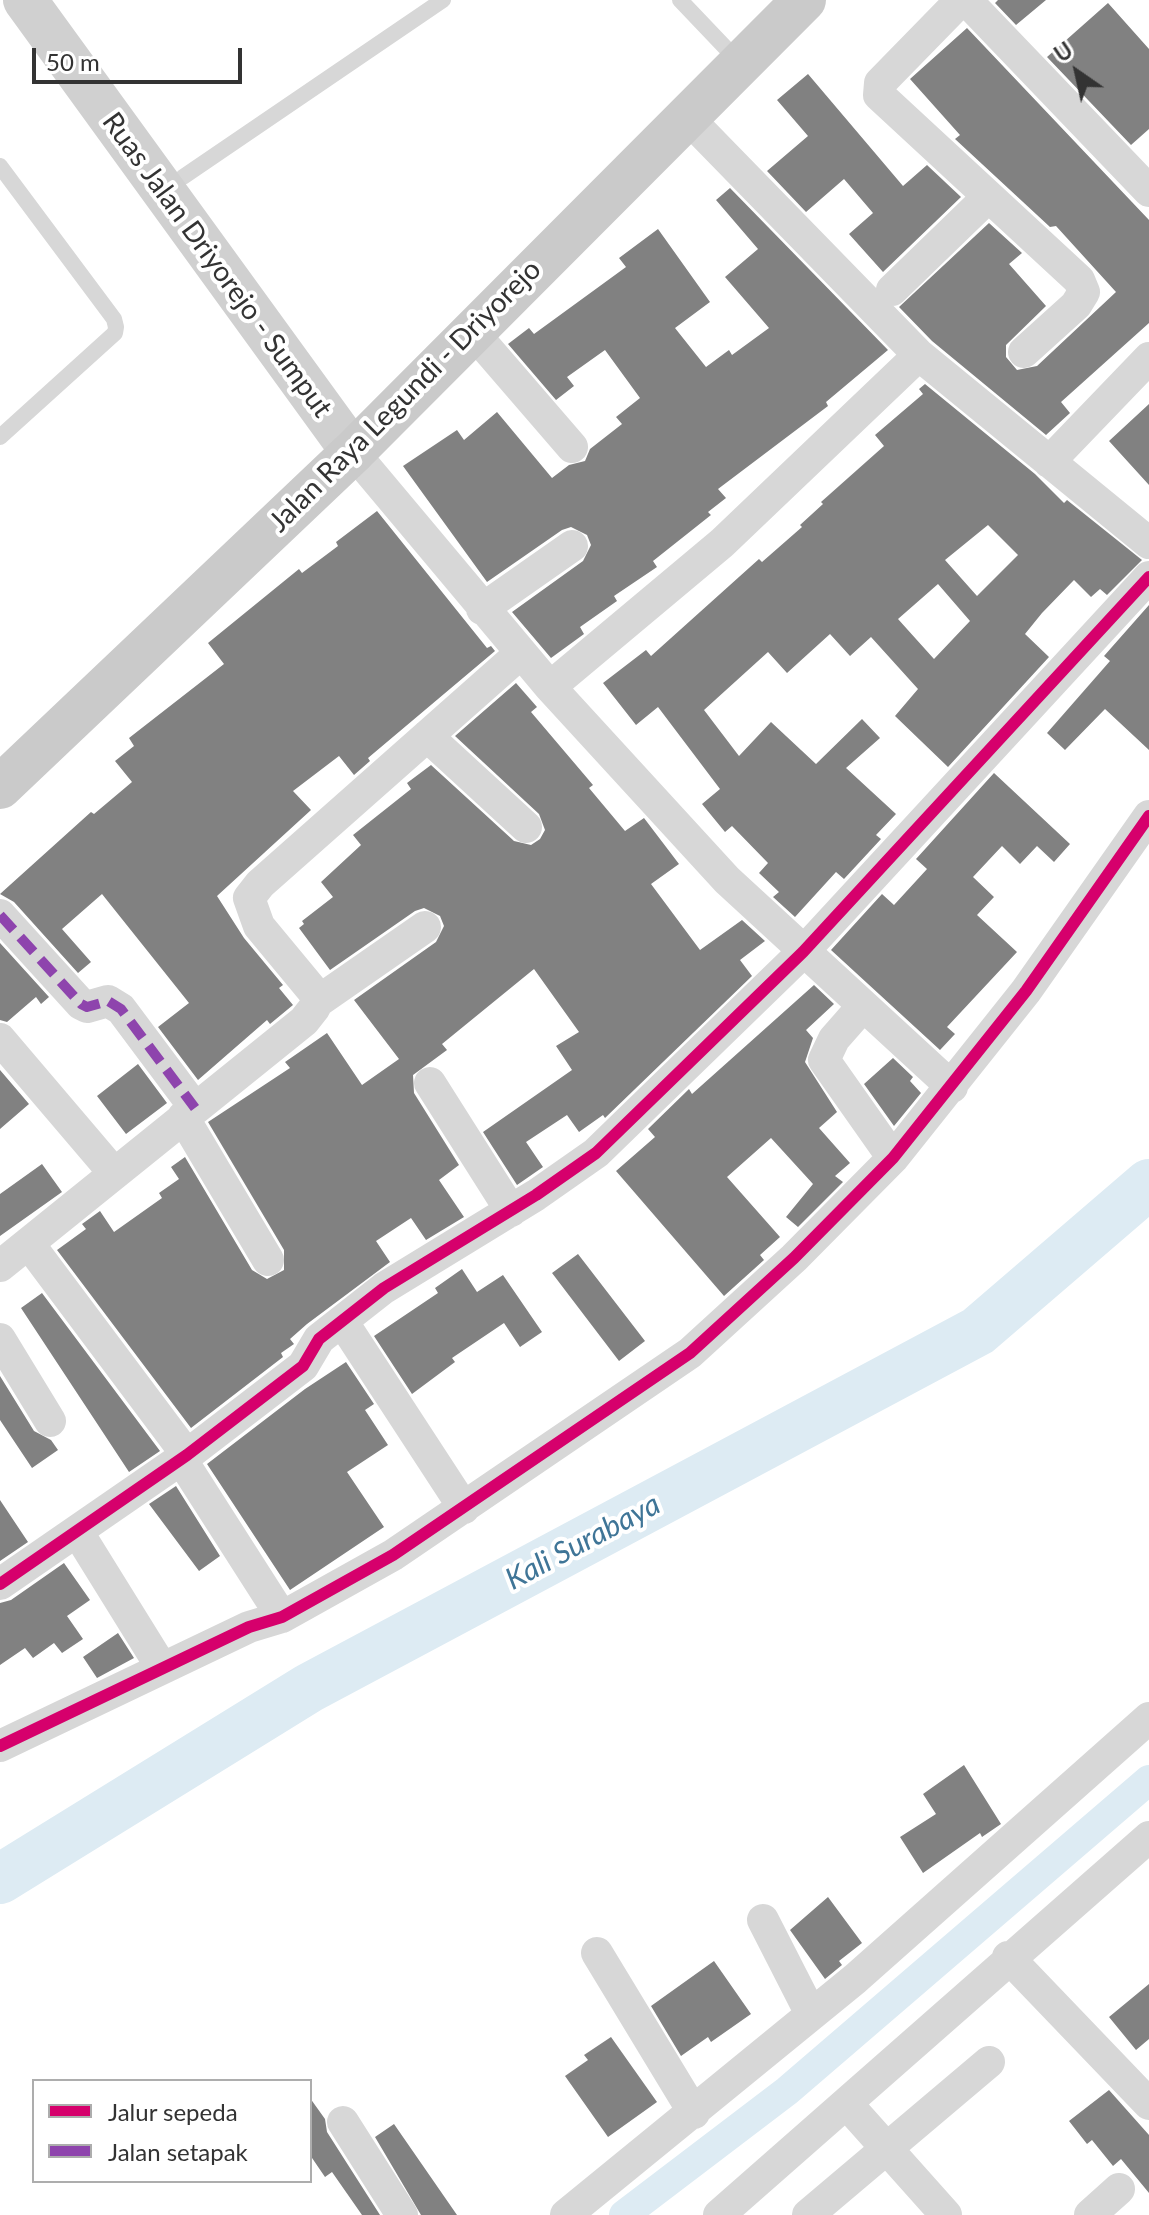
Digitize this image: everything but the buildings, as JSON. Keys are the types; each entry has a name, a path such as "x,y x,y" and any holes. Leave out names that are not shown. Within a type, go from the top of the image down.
{"main road":[{"name":"Ruas Jalan Driyorejo - Sumput","path":"25,0 353,452"},
{"name":"Jalan Raya Legundi - Driyorejo","path":"0,787 353,452 471,330 804,0"}],"street":[{"path":"1024,352 1076,305 1084,292 1079,280 879,95 880,83 964,0 1149,191"},
{"path":"686,116 919,355 1149,543"},
{"path":"892,290 987,198"},
{"path":"471,330 572,447"},
{"path":"550,687 722,543 919,355"},
{"path":"1049,462 1149,358"},
{"path":"353,452 550,687 727,880 952,1087"},
{"path":"482,609 572,546"},
{"path":"0,1584 184,1457 303,1366 319,1339 384,1288 511,1211 596,1153 803,952 1149,577"},
{"path":"317,1002 317,996 259,926 249,898 260,884 521,653"},
{"path":"427,736 526,827"},
{"path":"0,1746 249,1627 282,1617 393,1555 690,1353 794,1258 893,1158 1026,991 1149,816"},
{"path":"0,915 81,1004 87,1007 108,1001 121,1009 189,1112 268,1260"},
{"path":"0,1266 304,1021 317,1002 425,927"},
{"path":"863,1006 834,1039 824,1060 893,1158"},
{"path":"0,1039 114,1173"},
{"path":"430,1083 511,1211"},
{"path":"29,1244 184,1457 282,1617"},
{"path":"342,1321 464,1508"},
{"path":"0,1339 50,1421"},
{"path":"77,1531 162,1668"},
{"path":"566,2215 811,2014 1149,1718"},
{"path":"724,2213 1008,1957 1149,1837"},
{"path":"763,1920 811,2014"},
{"path":"597,1953 694,2113"},
{"path":"1008,1957 1149,2104"},
{"path":"808,2215 989,2062"},
{"path":"847,2104 946,2215"},
{"path":"343,2122 402,2215"},
{"path":"1090,2215 1119,2189"}],"lane":[{"path":"183,177 443,0"},
{"path":"680,0 740,63"},
{"path":"0,166 114,319 116,327 115,333 0,437"}],"waterway":[{"name":"Kali Surabaya","path":"0,1879 309,1688 978,1331 1149,1184"},
{"path":"624,2215 787,2091 1149,1780"}],"marked path":[{"path":"0,915 81,1004 87,1007 108,1001 121,1009 195,1108"}],"cycle path":[{"path":"0,1584 187,1455 303,1366 319,1339 384,1288 536,1195 596,1153 803,952 1149,577"},
{"path":"0,1746 249,1627 282,1617 393,1555 690,1353 794,1258 893,1158 1026,991 1149,816"}]}
